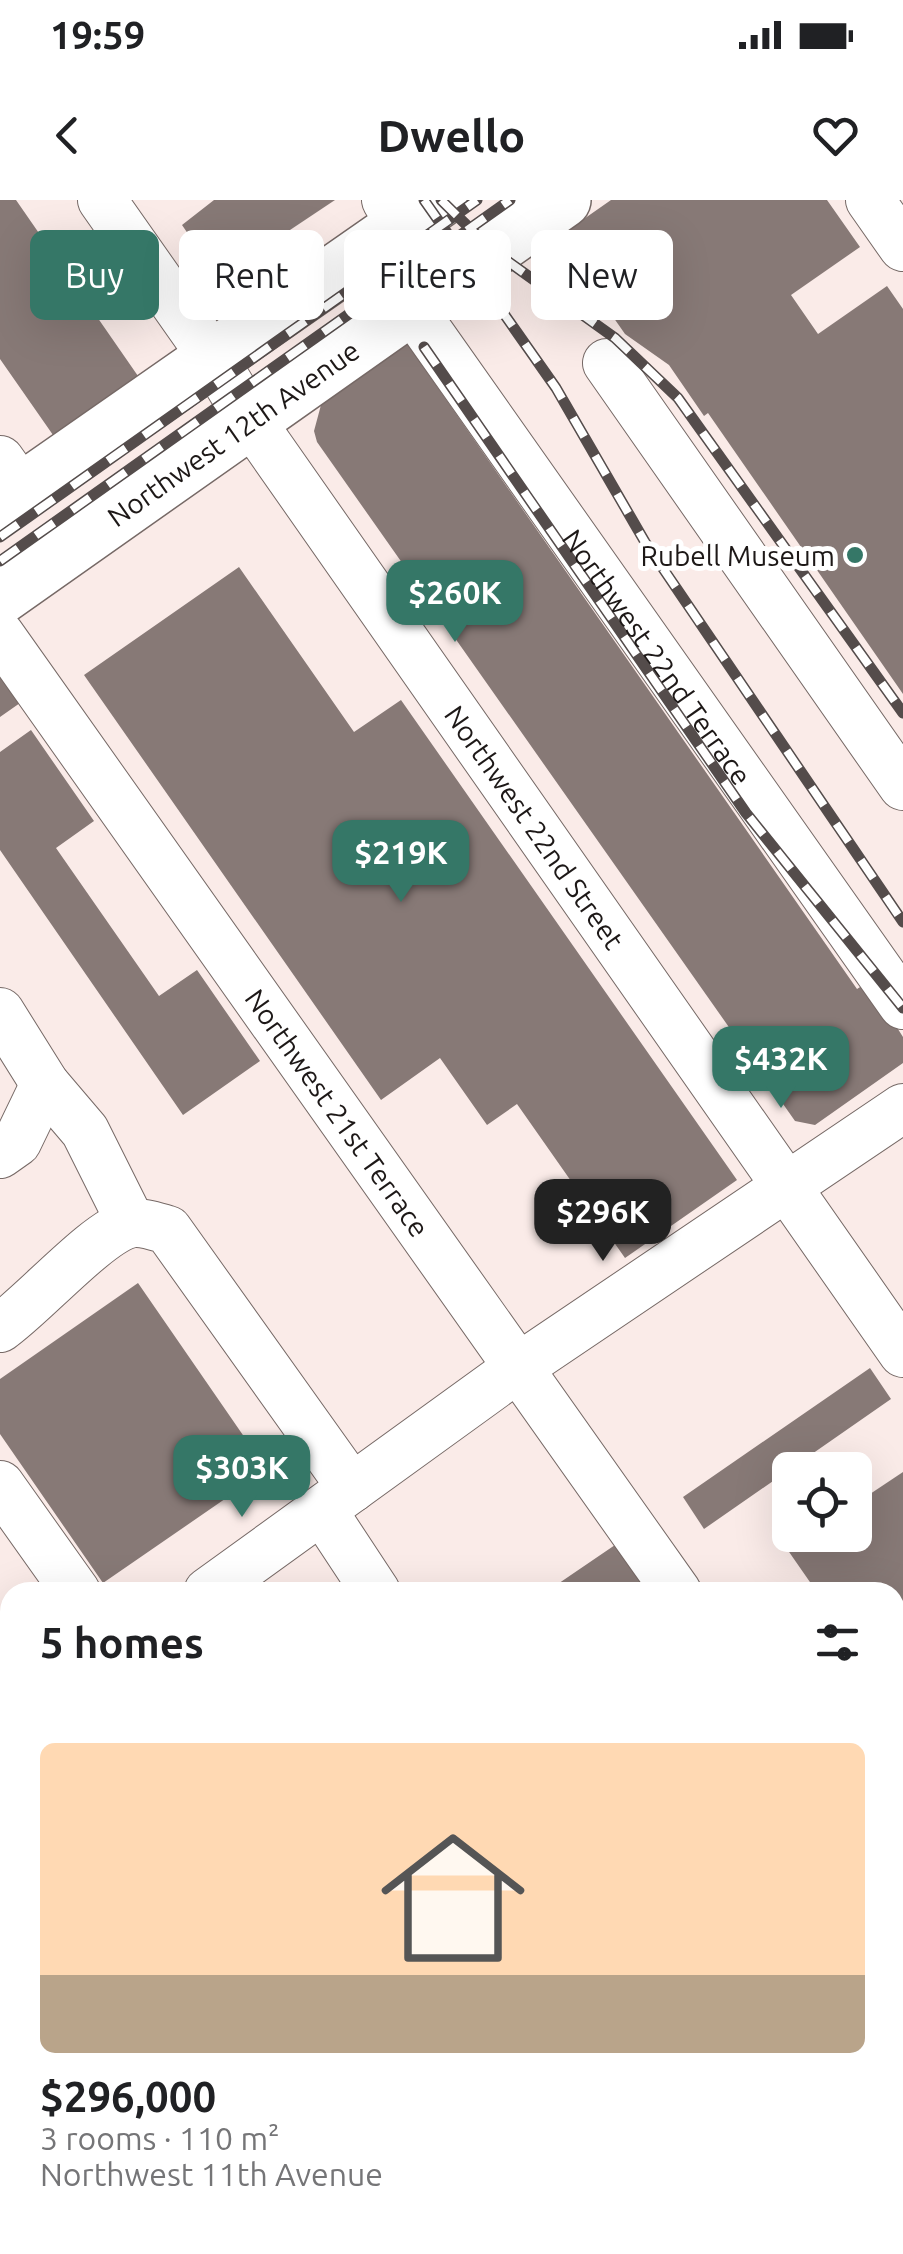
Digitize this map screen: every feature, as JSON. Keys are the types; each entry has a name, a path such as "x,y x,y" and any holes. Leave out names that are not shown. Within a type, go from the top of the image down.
{"main road":[{"name":"Northwest 12th Avenue","path":"511,237 563,200"},
{"path":"7,486 212,358 408,209"},
{"name":"Northwest 12th Avenue","path":"0,597 393,320"}],"street":[{"name":"Northwest 22nd Street","path":"102,200 212,358 251,422 903,1353"},
{"path":"870,200 903,247"},
{"name":"Northwest 22nd Terrace","path":"441,320 903,1005"},
{"path":"606,363 903,786"},
{"name":"Northwest 21st Terrace","path":"0,635 670,1582"},
{"path":"0,1012 45,1084 85,1131 131,1224"},
{"path":"0,1154 17,1142 45,1084"},
{"path":"222,1582 519,1367 903,1108"},
{"path":"0,1328 32,1306 81,1257 131,1224 168,1230 184,1248 337,1499 372,1582"},
{"path":"0,1485 69,1582"}],"building":[{"path":"0,200 16,200 37,230 30,230 30,320 99,320 138,376 53,435 0,359"},
{"path":"214,200 335,200 290,230 185,230 182,225"},
{"name":"Rubell Museum","path":"611,200 827,200 860,247 791,295 818,334 887,286 903,309 903,694 708,413 704,416 669,365 625,334 615,320 673,320 673,230 571,228"},
{"path":"406,342 857,989 868,982 903,1037 903,1063 815,1125 795,1121 317,442 314,431 321,405"},
{"path":"239,567 354,732 401,700 737,1180 625,1258 517,1104 487,1125 440,1058 381,1100 84,675"},
{"path":"0,674 20,703 0,717"},
{"path":"31,730 94,821 56,848 159,996 197,970 260,1061 183,1115 0,850 0,752"},
{"path":"138,1283 267,1470 102,1582 0,1434 0,1379"},
{"path":"870,1368 891,1399 815,1452 772,1452 772,1482 704,1529 683,1497"},
{"path":"903,1472 903,1582 810,1582 789,1552 872,1552 872,1493"},
{"path":"615,1545 642,1582 561,1582"}],"railway":[{"path":"424,200 556,388 645,542 903,922"},
{"path":"441,200 492,250 615,338 678,398 903,713"},
{"path":"0,537 477,200"},
{"path":"0,561 510,200"},
{"path":"424,347 746,813 903,1008"}],"place":[{"name":"Rubell Museum","path":"855,555"}]}
